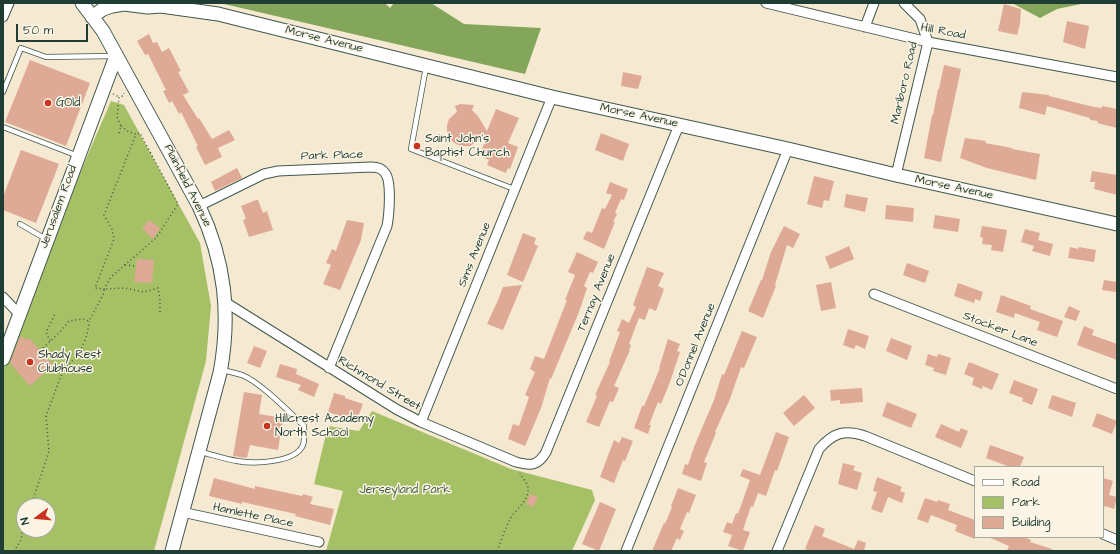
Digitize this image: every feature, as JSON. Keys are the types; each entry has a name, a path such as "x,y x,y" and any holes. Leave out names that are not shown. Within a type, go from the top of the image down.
{"street":[{"path":"3,17 9,3"},
{"name":"Plainfield Avenue","path":"82,3 102,31 199,206 209,228 218,255 223,280 225,330 221,370 172,551"},
{"name":"Hill Road","path":"766,3 928,42 1117,77"},
{"path":"865,27 874,3"},
{"name":"Marlboro Road","path":"896,175 928,42 920,19 904,3"},
{"name":"Morse Avenue","path":"92,17 103,9 124,4 148,7 158,4 218,14 552,97 1117,224"},
{"name":"Jerusalem Road","path":"3,358 116,56"},
{"name":"Sims Avenue","path":"421,422 552,97"},
{"name":"Ternay Avenue","path":"532,464 542,458 546,452 679,125"},
{"name":"O'Donnel Avenue","path":"626,551 788,149"},
{"name":"Park Place","path":"199,206 264,174 278,170 371,167 379,168 386,174 388,181 390,215 387,226 329,368"},
{"name":"Stocker Lane","path":"874,294 1117,389"},
{"path":"3,297 20,315"},
{"name":"Richmond Street","path":"225,302 396,409 421,422 516,462 532,464"},
{"path":"777,551 819,449 826,441 839,434 854,432 974,481"},
{"name":"Hamlette Place","path":"182,512 319,542"},
{"path":"1104,534 1117,540"}],"lane":[{"path":"3,92 21,48 46,57 116,56"},
{"path":"426,66 411,149 514,189"},
{"path":"3,127 78,156"},
{"path":"20,224 47,239"},
{"path":"199,452 238,461 257,462 286,458 297,453 303,446 304,426 287,410 253,381 243,375 221,370"}],"path":[{"path":"114,89 113,93 119,97"},
{"path":"119,97 123,96 124,92 122,89"},
{"path":"34,498 49,451 46,416 62,373 81,349 88,334 89,321 104,294 104,289 111,277 156,238 178,204 140,133 136,134 129,132 121,126 117,116 119,97"},
{"path":"118,133 121,126"},
{"path":"136,134 104,215 112,229 114,239 95,288 125,288 144,292 158,288 160,315"},
{"path":"125,265 136,266"},
{"path":"50,341 46,332 55,314"},
{"path":"43,348 70,321 83,319 89,321"},
{"path":"54,370 62,373"},
{"path":"497,551 509,522 523,504 528,488 520,475 516,462"},
{"path":"16,548 21,538"}],"green space":[{"path":"385,3 390,8 394,3 431,3 464,24 541,28 525,74 224,4"},
{"path":"1012,3 1086,3 1057,9 1040,18"},
{"path":"111,101 124,105 200,243 211,306 206,361 154,551 3,551 3,370 64,210"},
{"name":"Jerseyland Park","path":"372,411 511,469 592,490 595,500 572,551 326,551 343,491 314,484 328,426 359,431"}],"building":[{"path":"1004,4 1021,9 1020,24 1017,35 998,31"},
{"path":"1067,21 1089,26 1085,49 1063,42"},
{"path":"149,34 153,43 157,42 162,52 169,48 181,71 178,72 189,92 183,95 212,139 229,130 235,140 218,148 222,157 205,165 196,147 198,146 181,112 179,114 172,101 169,103 163,91 166,90 148,54 145,55 137,41"},
{"name":"GOld","path":"30,60 90,83 66,146 5,122"},
{"path":"944,65 961,69 941,162 924,158 932,115"},
{"path":"623,72 642,76 638,89 621,86"},
{"path":"1022,92 1049,95 1094,107 1102,108 1102,106 1117,109 1117,128 1097,123 1098,121 1090,120 1090,118 1047,106 1045,115 1019,108"},
{"path":"460,104 474,105 472,110 478,116 487,131 496,109 519,118 508,143 518,147 510,169 508,168 506,173 487,165 489,160 483,157 485,154 481,152 487,136 470,146 458,145 449,137 447,125 449,119 457,112 455,106"},
{"path":"601,133 629,144 623,161 595,150"},
{"path":"965,138 986,141 985,143 1040,154 1036,180 987,168 960,158"},
{"path":"21,150 59,164 36,223 3,210 3,197"},
{"path":"237,168 242,178 215,191 211,182"},
{"path":"1092,171 1117,175 1117,195 1094,189 1095,182 1090,182"},
{"path":"814,176 834,181 829,201 824,200 822,208 807,204"},
{"path":"610,182 628,189 624,200 621,199 615,213 617,214 613,222 615,222 604,249 583,239 587,231 592,233 602,208 605,209 612,195 606,193"},
{"path":"846,194 868,198 865,212 844,207"},
{"path":"258,200 263,213 267,211 273,230 249,237 243,220 246,219 241,206"},
{"path":"886,205 914,208 913,222 885,219"},
{"path":"935,215 960,219 958,232 933,228"},
{"path":"149,220 160,228 153,239 142,228"},
{"path":"347,220 364,223 361,240 340,290 323,284 331,265 326,263 332,249 336,251"},
{"path":"784,226 800,234 793,248 787,245 775,285 776,286 763,318 748,311 762,280 771,252"},
{"path":"982,226 1007,230 1003,252 991,250 992,245 982,244 983,238 980,237"},
{"path":"1025,229 1040,233 1038,240 1053,244 1050,256 1032,251 1034,246 1021,242"},
{"path":"523,233 536,238 534,244 538,246 523,282 507,275"},
{"path":"849,246 854,259 830,269 825,257"},
{"path":"1070,247 1096,250 1094,262 1068,258"},
{"path":"577,252 598,262 593,273 590,272 584,286 587,288 579,312 551,379 550,378 541,408 525,446 508,439 513,424 519,426 529,397 525,395 535,372 530,369 535,356 544,359 567,300 565,300 575,275 568,272"},
{"path":"137,259 154,260 152,283 134,282"},
{"path":"907,263 929,271 925,283 903,275"},
{"path":"647,267 664,273 658,286 664,289 656,311 649,308 645,320 639,318 629,344 631,345 630,350 614,386 619,388 613,402 610,401 599,427 586,422 597,396 595,395 610,362 620,332 617,331 622,319 629,323 636,307 633,305"},
{"path":"1104,280 1117,282 1116,292 1102,290"},
{"path":"831,282 836,308 821,311 816,285"},
{"path":"958,283 983,292 980,301 975,299 974,303 954,296"},
{"path":"522,285 503,330 487,324 503,287"},
{"path":"1001,295 1031,306 1030,309 1063,321 1057,337 1037,330 1040,322 1015,313 1014,318 996,312"},
{"path":"1069,306 1080,311 1076,321 1064,317"},
{"path":"1084,326 1094,330 1092,335 1117,344 1117,360 1077,345"},
{"path":"848,329 869,336 865,349 856,345 854,349 843,345"},
{"path":"742,331 757,337 744,368 741,367 730,399 715,432 716,433 704,462 707,463 701,481 682,474 685,464 688,465 714,400 722,374 724,375"},
{"name":"Shady Rest Clubhouse","path":"22,336 26,340 29,338 53,365 30,386 10,363 19,339"},
{"path":"891,338 912,346 907,360 886,351"},
{"path":"668,339 680,344 677,351 680,352 661,404 658,402 649,425 651,425 648,434 634,428 642,406 644,406 660,368"},
{"path":"254,346 267,351 260,368 247,363"},
{"path":"928,354 937,357 938,354 951,358 946,375 933,371 934,368 925,365"},
{"path":"969,362 999,374 992,390 983,386 982,389 972,385 974,378 964,374"},
{"path":"280,364 297,369 296,374 319,384 314,397 298,390 301,385 276,377"},
{"path":"1014,380 1038,389 1032,405 1022,401 1023,398 1009,393"},
{"path":"862,388 863,402 840,404 840,400 831,401 830,390"},
{"path":"244,392 262,395 259,414 283,418 278,450 250,445 247,458 233,456"},
{"path":"334,393 363,404 356,422 328,412"},
{"path":"804,395 815,408 794,426 783,413"},
{"path":"1052,395 1076,403 1072,417 1048,408"},
{"path":"887,402 917,414 911,428 882,416"},
{"path":"1097,413 1117,421 1112,434 1092,426"},
{"path":"941,424 959,432 961,428 968,431 961,448 935,437"},
{"path":"776,432 789,437 777,471 775,470 766,496 758,493 753,507 751,506 743,530 750,532 743,551 728,546 732,535 723,532 727,522 732,524 736,513 738,514 750,480 740,476 743,469 760,475"},
{"path":"622,437 633,441 625,461 623,460 614,483 600,477 614,440 619,443"},
{"path":"990,445 1024,457 1020,466 1007,466 986,458"},
{"path":"843,463 855,466 853,470 862,473 857,490 838,484"},
{"path":"877,477 902,487 900,491 905,493 902,503 888,497 882,513 871,509 877,492 873,491"},
{"path":"214,478 255,489 255,486 313,497 310,504 334,509 330,525 295,516 296,514 209,496"},
{"path":"1104,478 1113,481 1109,495 1117,497 1114,509 1105,506 1104,508"},
{"path":"678,488 696,495 689,513 687,512 680,529 684,531 680,540 677,538 671,551 652,551 664,523 665,524"},
{"path":"530,494 538,497 533,507 526,504"},
{"path":"925,498 950,504 948,510 974,520 975,539 955,531 957,525 931,515 928,523 917,519"},
{"path":"600,502 616,509 599,551 582,544"},
{"path":"815,525 825,529 822,536 854,549 858,540 866,543 864,551 811,551 805,549"},
{"path":"990,538 1026,538 1031,540 1030,542 1052,549 1052,551 1007,551 1009,546"}],"place":[{"name":"GOld","path":"48,103"},
{"name":"Saint John's Baptist Church","path":"417,146"},
{"name":"Shady Rest Clubhouse","path":"30,362"},
{"name":"Hillcrest Academy North School","path":"267,426"}]}
